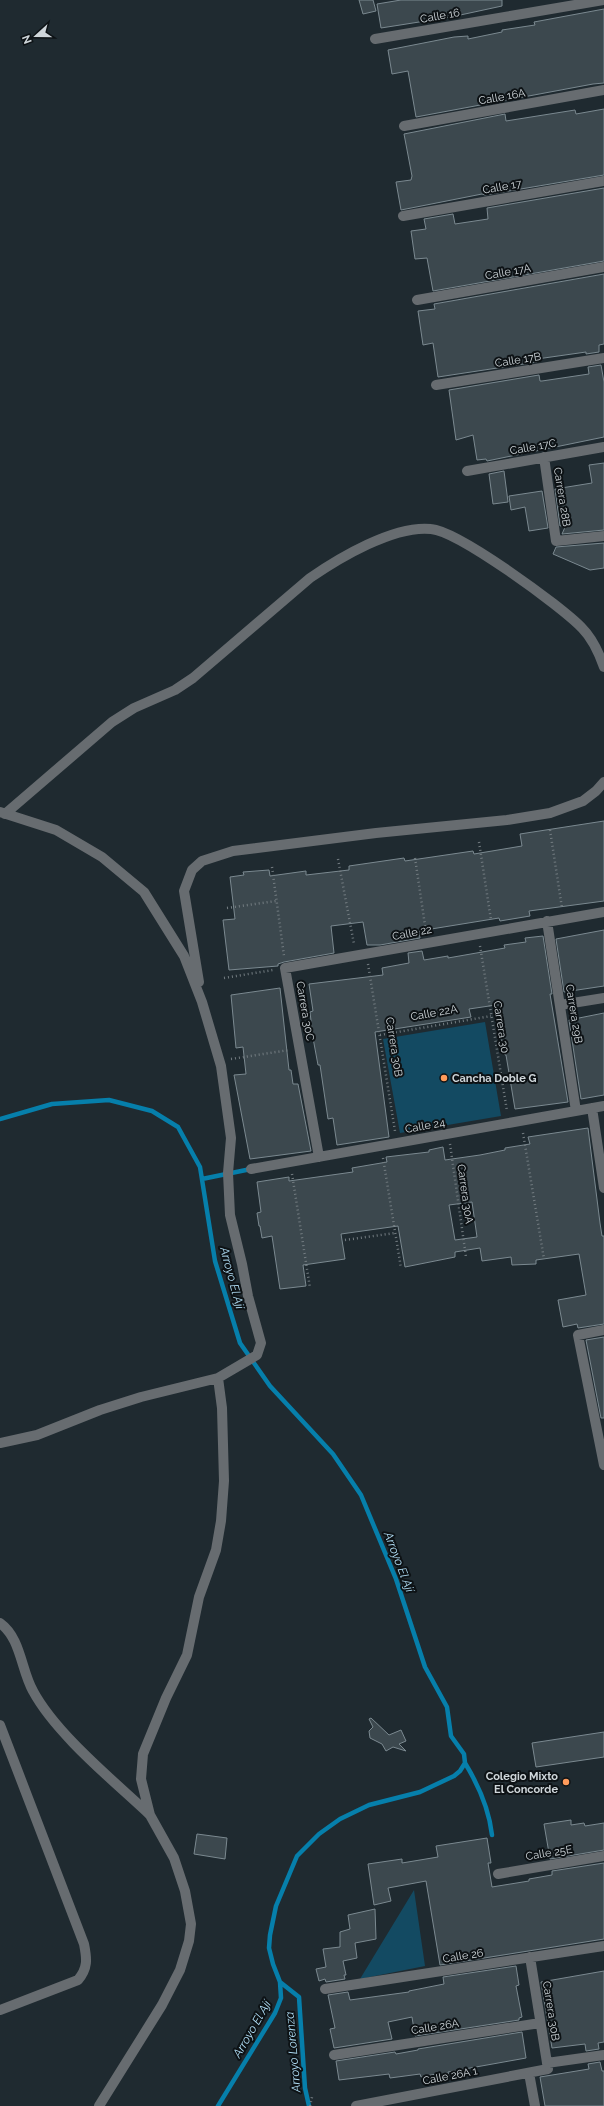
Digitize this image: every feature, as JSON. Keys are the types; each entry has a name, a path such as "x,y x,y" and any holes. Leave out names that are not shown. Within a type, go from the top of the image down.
{"street":[{"name":"Calle 16","path":"375,39 563,3 604,0"},
{"name":"Calle 16A","path":"404,126 604,90"},
{"name":"Calle 17","path":"403,216 604,181"},
{"name":"Calle 17A","path":"416,300 604,267"},
{"name":"Calle 17B","path":"436,385 604,358"},
{"name":"Calle 17C","path":"467,471 604,447"},
{"name":"Carrera 28B","path":"544,457 556,541 604,536"},
{"path":"2,813 112,722 134,708 175,690 193,678 310,578 382,538 401,532 432,529 458,540 544,596 583,628 592,639 604,667"},
{"path":"202,1002 184,891 192,870 202,861 233,851 376,833 507,820 550,813 583,801 596,792 604,782"},
{"path":"0,1443 37,1435 100,1410 141,1397 218,1378 235,1370 257,1355 261,1344 248,1296 228,1198 231,1138 221,1066 202,1002 184,956 144,892 102,857 56,830 2,813"},
{"name":"Calle 22","path":"286,968 493,930 604,912"},
{"name":"Carrera 29B","path":"547,921 576,1111"},
{"name":"Carrera 30C","path":"286,968 319,1157"},
{"path":"560,1005 604,998"},
{"name":"Calle 24","path":"251,1169 604,1106"},
{"path":"592,1108 604,1188"},
{"path":"604,1330 578,1335 599,1418 604,1465"},
{"path":"99,2106 162,2005 180,1970 189,1941 191,1924 186,1891 174,1858 150,1815 141,1779 143,1754 166,1698 187,1655 199,1597 216,1550 221,1521 224,1481 222,1408 218,1378"},
{"path":"0,1623 10,1634 16,1645 32,1691 54,1722 150,1815"},
{"path":"0,1725 84,1944 88,1960 85,1972 78,1980 0,2010"},
{"name":"Calle 25E","path":"498,1874 604,1856"},
{"name":"Calle 26","path":"325,1989 604,1946"},
{"name":"Carrera 30B","path":"530,1958 548,2066"},
{"name":"Calle 26A","path":"334,2055 540,2023"},
{"path":"548,2066 604,2055"},
{"name":"Calle 26A 1","path":"356,2106 530,2073 548,2066"},
{"path":"530,2073 535,2106"}],"path":[{"path":"550,830 564,918"},
{"path":"479,842 493,930"},
{"path":"415,858 427,942"},
{"path":"338,859 356,956"},
{"name":"Carrera 30C","path":"272,867 286,968"},
{"path":"227,908 276,901"},
{"name":"Carrera 30","path":"478,933 509,1124"},
{"name":"Carrera 30B","path":"367,954 397,1143"},
{"path":"224,978 286,968"},
{"name":"Calle 22A","path":"380,1035 491,1016"},
{"path":"231,1059 299,1048"},
{"path":"521,1121 544,1258"},
{"name":"Carrera 30A","path":"449,1134 466,1257"},
{"path":"381,1147 401,1268"},
{"path":"291,1163 310,1288"},
{"path":"345,1240 395,1233"},
{"path":"310,2106 312,2097"}],"shaded area":[{"path":"485,1022 501,1116 400,1133 383,1039"},
{"path":"414,1890 425,1966 360,1979"}],"building":[{"path":"359,0 373,0 376,11 363,14"},
{"path":"401,0 502,0 502,6 451,17 381,28 377,4"},
{"path":"604,9 604,83 416,117 408,71 392,74 388,50 454,37 468,36 468,39 502,32 502,30 535,25 534,22"},
{"path":"604,109 604,175 485,195 482,194 401,210 396,182 411,180 412,176 404,134 505,114 506,121 575,110 576,114"},
{"path":"604,188 604,261 433,291 427,258 415,259 411,231 426,229 424,219 453,214 455,224 488,219 487,208"},
{"path":"604,274 604,344 599,345 599,352 586,354 586,352 537,359 537,362 438,377 433,343 423,345 418,311 435,309 434,304"},
{"path":"601,365 604,382 604,437 487,461 486,459 477,460 473,435 456,440 449,390 539,375 540,381 542,381 589,374 588,367"},
{"path":"604,463 604,530 562,534 566,525 560,526 555,489 592,483 589,465"},
{"path":"504,471 508,502 493,504 489,474"},
{"path":"542,491 548,528 529,531 525,507 511,510 509,496"},
{"path":"604,543 604,568 590,570 553,554 556,547"},
{"path":"604,821 604,901 529,911 530,916 500,921 499,918 419,931 420,938 380,945 367,945 363,922 331,926 334,953 284,962 278,964 278,966 229,970 223,920 235,919 230,877 244,875 243,872 269,870 270,876 306,871 306,875 349,870 349,866 404,858 405,861 473,851 474,854 522,846 520,834"},
{"path":"604,930 604,986 564,992 556,939"},
{"path":"543,936 552,994 550,994 568,1102 515,1109 506,1055 499,1030 496,1005 469,1009 471,1017 375,1032 389,1137 337,1145 333,1118 328,1119 320,1065 318,1065 313,1038 310,1012 313,1011 309,984 383,975 382,968 409,963 408,953 422,951 424,960 448,956 448,958 505,948 504,945 526,942 525,938"},
{"path":"280,988 289,1070 291,1070 293,1084 298,1084 311,1151 250,1159 234,1075 246,1074 243,1047 236,1048 231,995"},
{"path":"604,1013 604,1095 581,1099 569,1020"},
{"path":"588,1128 600,1223 602,1236 604,1236 604,1324 578,1328 577,1324 563,1327 558,1300 586,1295 579,1254 536,1260 536,1264 512,1265 511,1257 482,1261 480,1248 455,1252 455,1257 405,1267 398,1226 341,1234 345,1259 303,1265 306,1286 280,1289 272,1236 262,1238 259,1226 257,1213 261,1212 257,1182 289,1177 289,1181 353,1172 352,1168 387,1162 386,1157 429,1152 429,1150 443,1147 445,1160 480,1155 505,1150 505,1148 530,1144 528,1137","holes":["472,1202 477,1237 455,1240 449,1205"]},
{"path":"604,1337 604,1418 601,1418 586,1340"},
{"path":"371,1718 389,1735 401,1730 406,1741 399,1744 406,1751 393,1747 386,1751 382,1744 370,1738 369,1731 373,1727 369,1719"},
{"path":"604,1732 604,1757 536,1767 532,1743"},
{"path":"571,1820 571,1825 584,1823 585,1826 604,1823 604,1850 550,1859 544,1824"},
{"path":"197,1834 227,1838 225,1859 194,1854"},
{"path":"487,1838 491,1863 488,1863 492,1887 529,1881 529,1879 552,1875 552,1871 604,1863 604,1939 440,1965 426,1881 388,1888 391,1901 374,1905 368,1864 402,1859 402,1863 438,1857 436,1846"},
{"path":"375,1909 376,1939 355,1943 357,1958 343,1961 346,1975 344,1975 345,1979 326,1982 325,1979 319,1981 316,1969 326,1967 323,1949 340,1947 340,1932 350,1929 348,1915"},
{"path":"516,1966 519,1985 516,1986 522,2017 519,2018 519,2020 415,2036 412,2017 388,2022 392,2039 334,2048 330,2029 335,2028 328,1995 348,1992 350,2000 409,1992 444,1984 443,1977"},
{"path":"604,1971 604,2042 598,2043 599,2049 586,2051 585,2044 552,2048 541,1982"},
{"path":"522,2032 526,2058 448,2072 449,2076 437,2078 436,2074 421,2077 420,2074 390,2078 389,2074 339,2080 336,2061 395,2052 396,2054"},
{"path":"600,2062 602,2071 604,2071 604,2106 545,2106 540,2077 589,2069 588,2064"}],"waterway":[{"name":"Arroyo El Ají","path":"0,1119 52,1104 109,1100 152,1111 178,1127 200,1167 215,1261 240,1343 270,1386 333,1454 361,1495 396,1579 425,1667 447,1707 451,1736 464,1754 465,1763 460,1771 454,1776 420,1792 369,1805 340,1819 319,1834 297,1856 276,1906 270,1935 269,1948 280,1982 281,1998 275,2013 218,2106"},
{"path":"202,1179 251,1169"},
{"path":"465,1763 483,1798 491,1825 492,1835"},
{"name":"Arroyo Lorenza","path":"280,1982 299,1997 305,2088 309,2106"}],"place":[{"name":"Cancha Doble G","path":"444,1078"},
{"name":"Colegio Mixto El Concorde","path":"566,1782"}]}
